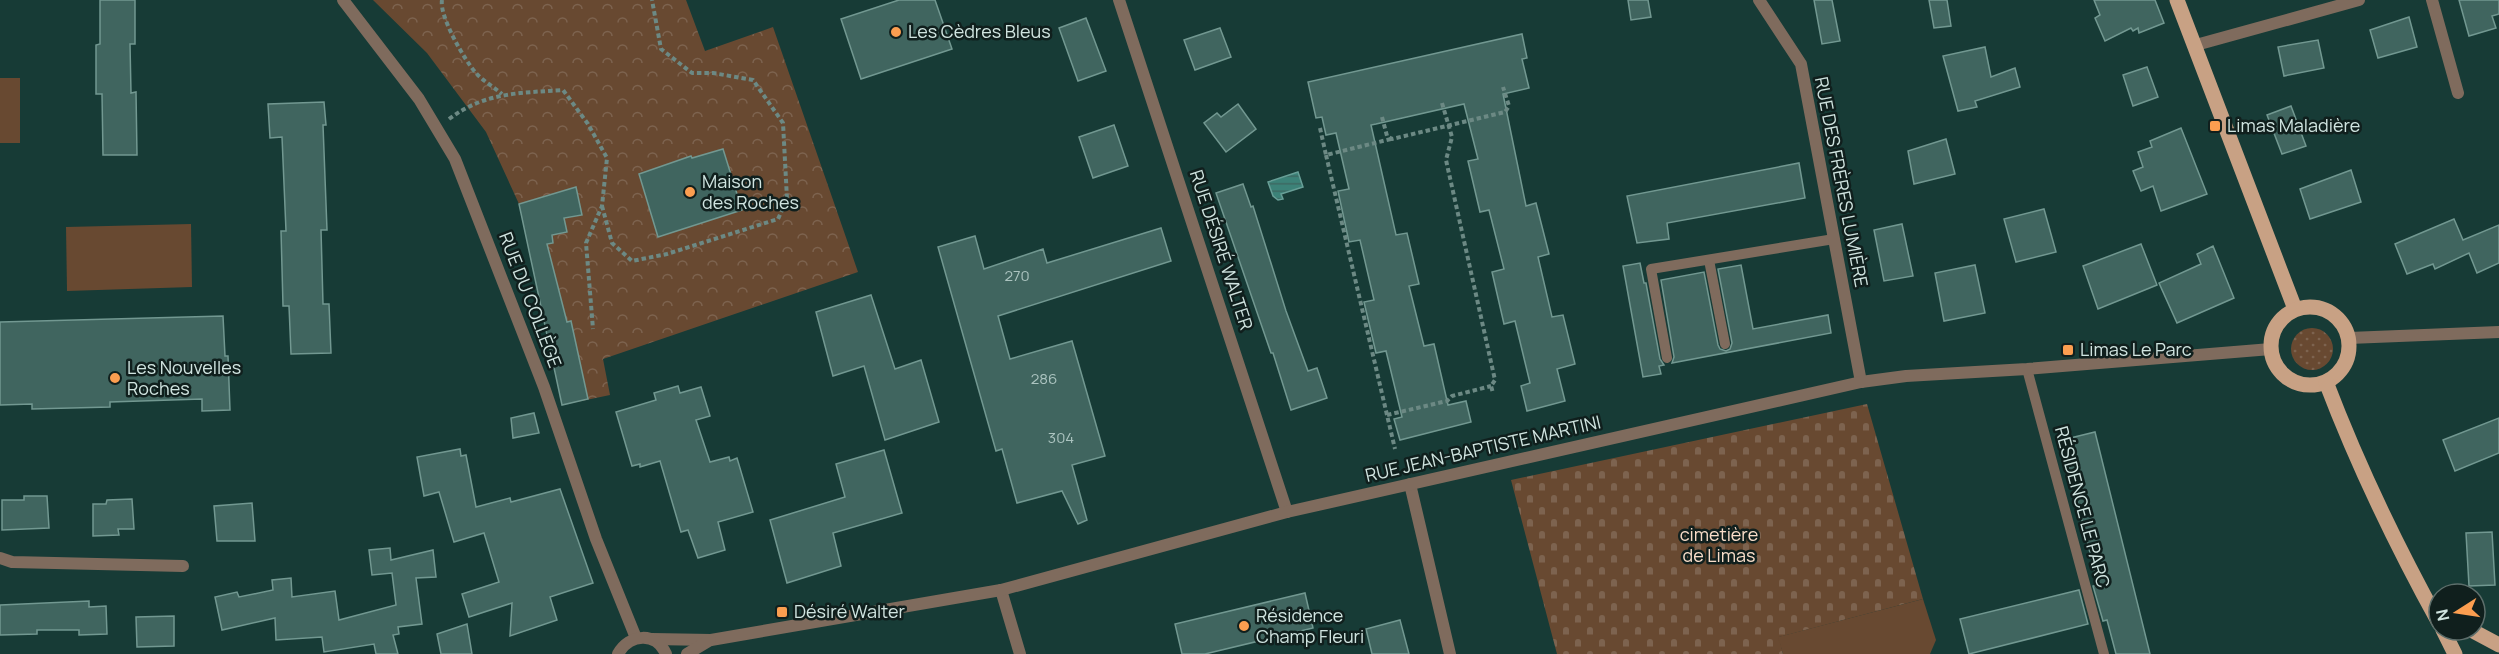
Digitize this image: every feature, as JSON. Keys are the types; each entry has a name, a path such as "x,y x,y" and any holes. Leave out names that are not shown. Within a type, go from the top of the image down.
{"main road":[{"path":"2177,0 2295,309"},
{"path":"2306,306 2329,311 2345,327 2349,338 2349,351 2345,364 2337,375 2326,382 2314,385 2290,380 2280,372 2271,349 2272,336 2284,315 2306,306"},
{"path":"2326,382 2353,453 2407,566 2427,598"},
{"path":"2489,654 2499,650"}],"street":[{"name":"RUE DU COLLÈGE","path":"343,0 419,99 454,159 502,276 544,387 596,539 636,638"},
{"name":"RUE DÉSIRÉ WALTER","path":"1119,0 1287,512"},
{"name":"RUE DES FRÈRES LUMIÈRE","path":"1759,0 1801,64 1861,382"},
{"path":"2196,45 2360,0"},
{"path":"2432,0 2458,93"},
{"path":"2349,338 2499,332"},
{"name":"RUE JEAN-BAPTISTE MARTINI","path":"636,638 711,640 1001,591 1287,512 1861,382 1906,376 2027,369 2271,349"},
{"path":"1410,484 1450,654"},
{"path":"0,558 12,562 183,566"},
{"path":"1001,591 1020,654"},
{"path":"618,654 622,646 636,638"},
{"path":"652,639 659,643 666,654"},
{"name":"RUE JEAN-BAPTISTE MARTINI","path":"687,654 711,640"}],"lane":[{"path":"1667,358 1651,269 1834,239"},
{"path":"1708,260 1725,344"},
{"name":"RÉSIDENCE LE PARC","path":"2027,369 2104,654"}],"path":[{"path":"442,0 441,6 453,37 476,73 502,94"},
{"path":"602,206 612,243 633,261 667,254 778,219 787,199 783,123 753,80 713,73 692,73 662,48 652,0"},
{"path":"1326,155 1505,112 1509,106 1503,87"},
{"path":"437,129 466,106 502,94 563,90 588,124 607,158 602,206 586,243 593,329"},
{"path":"1387,416 1447,401 1452,396 1491,386 1495,380 1446,160 1452,137 1442,103"},
{"path":"1382,117 1387,136 1392,139"},
{"path":"1320,128 1395,449"},
{"path":"1491,386 1493,393"}],"green space":[{"path":"373,0 686,0 705,51 773,27 858,272 603,359 610,395 562,405 519,204 486,132 427,53"},
{"path":"0,78 20,78 20,143 0,143"},
{"path":"191,224 192,287 67,291 66,227"},
{"path":"2312,328 2320,329 2327,334 2332,341 2332,357 2327,364 2320,369 2312,370 2304,369 2297,364 2292,357 2291,349 2292,341 2297,334 2304,329"},
{"name":"cimetière de Limas","path":"1867,404 1923,599 1779,637 1783,654 1557,654 1511,480"},
{"path":"1923,599 1936,640 1930,654 1783,654 1778,637"}],"shaded area":[{"path":"1298,172 1303,187 1281,194 1283,199 1278,200 1273,196 1268,182"}],"building":[{"path":"100,0 135,0 135,44 130,44 131,93 136,92 137,155 103,155 102,94 96,94 96,45 100,44"},
{"name":"Les Cèdres Bleus","path":"899,0 935,0 952,49 861,79 841,19"},
{"path":"1628,0 1648,0 1651,17 1631,20"},
{"path":"1814,0 1832,0 1840,41 1822,44"},
{"path":"1929,0 1947,0 1951,26 1934,28"},
{"path":"2094,0 2155,0 2164,23 2139,33 2138,28 2133,31 2131,28 2105,41 2095,18 2100,15"},
{"path":"2459,0 2499,0 2499,14 2492,16 2496,28 2469,36"},
{"path":"2409,17 2417,47 2378,58 2370,30"},
{"path":"1086,18 1106,71 1078,81 1059,28"},
{"path":"1220,28 1231,57 1195,70 1184,40"},
{"path":"1522,34 1527,58 1522,59 1529,88 1503,94 1526,206 1536,203 1549,254 1538,257 1552,317 1563,315 1575,364 1557,369 1565,401 1527,411 1521,386 1530,383 1515,321 1504,324 1492,272 1504,269 1489,210 1480,212 1468,161 1478,159 1464,104 1371,125 1396,235 1407,233 1419,284 1409,286 1424,346 1434,344 1448,405 1466,401 1471,422 1400,440 1394,419 1402,417 1386,351 1376,353 1364,302 1374,300 1360,240 1349,242 1338,191 1349,189 1336,133 1326,135 1322,117 1316,118 1308,82"},
{"path":"2318,40 2324,68 2284,76 2278,47"},
{"path":"1985,47 1991,77 2015,68 2020,87 1975,101 1977,107 1958,111 1943,56"},
{"path":"2147,67 2158,97 2133,106 2123,75"},
{"name":"Les Nouvelles Roches","path":"324,102 327,230 321,230 323,304 329,304 331,353 291,354 289,306 283,306 281,231 286,231 282,137 270,138 268,104"},
{"path":"1238,104 1256,129 1226,152 1204,123 1217,113 1221,117"},
{"path":"2291,106 2306,146 2282,154 2267,115"},
{"path":"1114,125 1128,166 1093,178 1079,137"},
{"path":"2181,128 2207,194 2161,211 2153,186 2141,191 2133,171 2143,167 2138,152 2152,147 2150,141"},
{"path":"1946,139 1955,174 1914,184 1908,151"},
{"name":"Maison des Roches","path":"723,149 742,210 658,237 639,174 691,156 692,158"},
{"path":"1799,163 1805,198 1667,223 1669,239 1637,243 1627,196"},
{"path":"2351,170 2361,202 2310,219 2300,189"},
{"path":"1243,184 1251,207 1253,206 1286,311 1308,371 1317,368 1327,398 1291,410 1216,193"},
{"path":"576,187 582,215 564,218 567,232 552,235 553,243 547,244 567,322 571,321 588,399 562,405 519,204"},
{"path":"2044,209 2056,252 2016,262 2004,219"},
{"path":"2454,219 2463,240 2499,225 2499,263 2477,273 2469,253 2435,269 2433,264 2407,274 2395,244"},
{"path":"1902,224 1913,276 1884,281 1874,230"},
{"path":"1161,228 1171,261 998,316 1010,359 1072,341 1105,456 1072,465 1087,520 1078,524 1062,491 1017,503 1002,449 996,451 938,247 975,236 984,269 1043,249 1047,263"},
{"path":"2141,244 2157,285 2098,309 2083,266"},
{"path":"2213,246 2234,298 2177,323 2159,283 2201,264 2197,254"},
{"path":"1640,263 1660,359 1664,365 1659,366 1661,374 1643,377 1623,266"},
{"path":"1741,265 1753,329 1828,315 1831,333 1672,363 1674,357 1661,280 1704,272 1718,345 1720,349 1726,351 1730,349 1732,343 1718,269"},
{"path":"1975,265 1985,313 1944,321 1935,273"},
{"path":"871,295 895,369 921,360 939,422 885,440 864,366 833,376 816,312"},
{"name":"Les Nouvelles Roches","path":"223,316 225,356 228,356 230,410 202,411 202,399 110,402 110,407 32,409 32,404 0,405 0,322"},
{"path":"678,386 680,393 701,387 710,416 696,420 710,462 729,457 730,461 737,458 753,512 718,522 725,550 698,558 688,530 681,532 660,461 640,467 640,464 632,466 616,412 656,400 654,393"},
{"path":"534,413 539,433 513,438 511,418"},
{"path":"2499,418 2499,453 2455,471 2443,440"},
{"path":"2095,432 2150,654 2116,654 2107,620 2103,621 2093,586 2098,585 2062,440"},
{"path":"460,449 461,456 466,455 476,507 510,498 511,502 560,489 593,583 550,597 557,620 510,636 512,603 469,617 462,594 499,582 484,533 454,542 439,492 424,496 417,457"},
{"path":"884,450 902,513 833,533 841,566 787,583 770,520 845,497 836,464"},
{"path":"24,496 47,496 49,528 2,530 2,500 24,500"},
{"path":"132,499 134,529 118,529 119,535 93,536 93,504 106,504 107,500"},
{"path":"252,503 255,541 217,541 214,506"},
{"path":"2492,532 2495,585 2487,585 2487,582 2469,582 2466,533"},
{"path":"390,548 391,560 433,550 436,577 416,578 422,624 398,627 399,634 393,635 398,654 376,654 374,644 324,652 322,637 276,640 275,618 222,630 215,597 237,592 239,597 273,590 272,580 291,578 292,597 335,591 339,620 396,605 392,573 372,575 369,550"},
{"path":"2079,590 2088,624 1969,654 1960,619"},
{"name":"Résidence Champ Fleuri","path":"1305,593 1313,628 1205,654 1182,654 1175,624"},
{"path":"89,601 89,607 106,606 107,634 79,635 79,630 37,630 37,634 0,635 0,605"},
{"path":"174,616 174,646 137,647 136,617"},
{"name":"Résidence Champ Fleuri","path":"1400,620 1409,654 1372,654 1366,629"},
{"path":"467,624 472,654 441,654 437,634"}],"place":[{"name":"Les Cèdres Bleus","path":"896,32"},
{"name":"Limas Maladière","path":"2215,126"},
{"name":"Maison des Roches","path":"690,192"},
{"name":"Limas Le Parc","path":"2068,350"},
{"name":"Les Nouvelles Roches","path":"115,378"},
{"name":"Désiré Walter","path":"782,612"},
{"name":"Résidence Champ Fleuri","path":"1244,626"}]}
